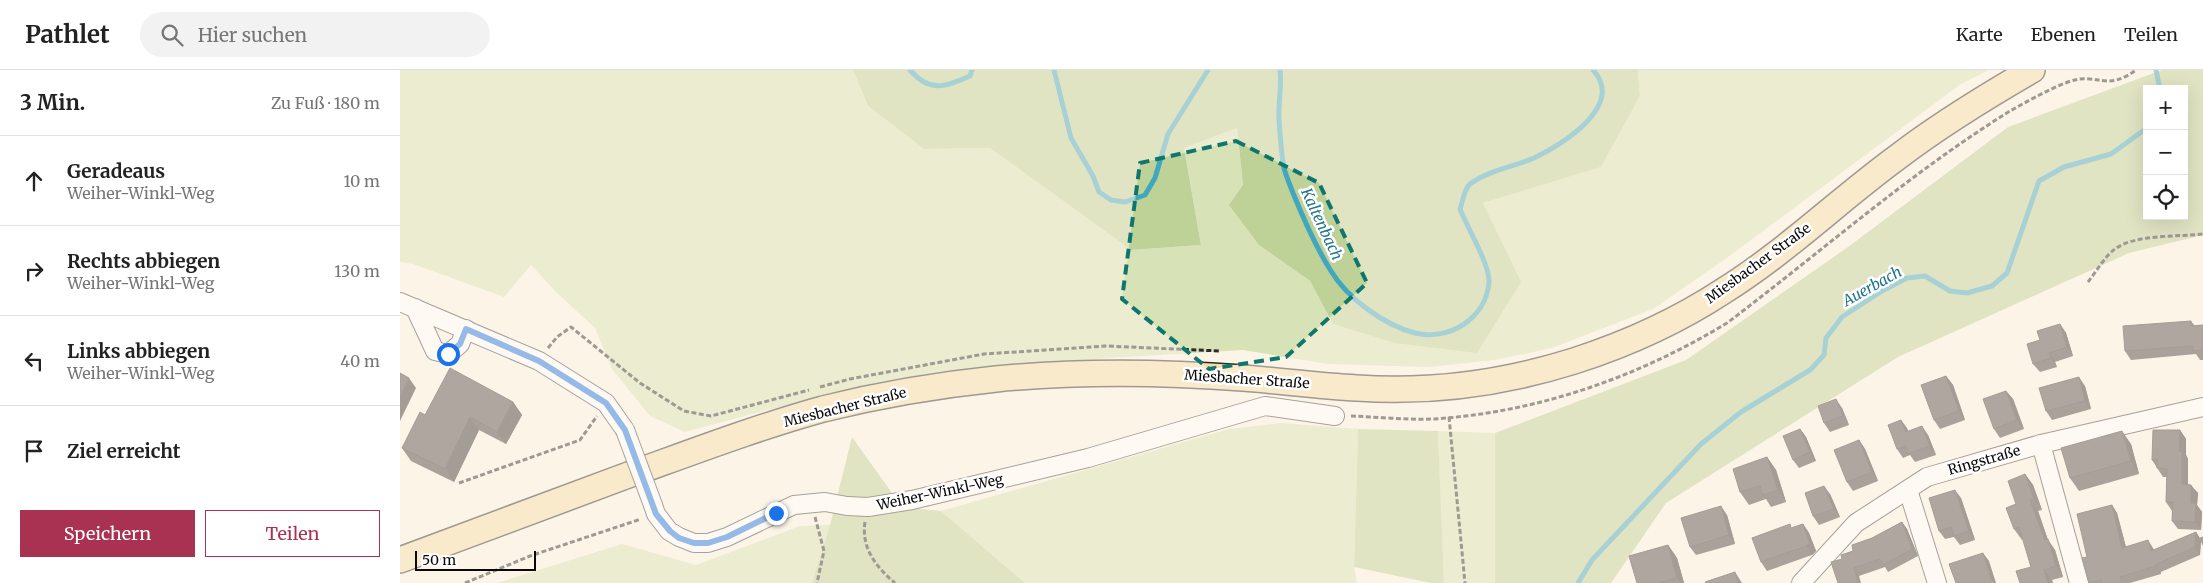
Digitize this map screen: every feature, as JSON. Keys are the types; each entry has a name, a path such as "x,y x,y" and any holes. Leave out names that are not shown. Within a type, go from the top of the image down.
{"main road":[{"name":"Miesbacher Straße","path":"400,560 743,433 824,409 911,391 997,379 1089,374 1162,373 1358,388 1413,389 1497,381 1577,360 1633,340 1681,316 1726,290 1773,256 1901,154 1997,90 2032,70"}],"street":[{"name":"Weiher-Winkl-Weg","path":"408,305 539,361 606,403 625,430 654,510 670,531 679,538 694,543 708,543 727,537 794,505 811,502 868,508 912,500 1088,458 1265,406 1335,416"},
{"name":"Weiher-Winkl-Weg","path":"408,305 435,350 448,354 460,344 466,329"},
{"name":"Ringstraße","path":"1801,583 1856,523 1927,477 2041,444 2203,407"},
{"path":"2041,444 2079,583"},
{"path":"1908,490 1937,583"}],"path":[{"path":"2088,282 2114,250 2127,242 2149,238 2203,234"},
{"path":"539,361 557,337 571,327 640,383 684,410 711,416 850,379 984,354 1107,346 1220,351"},
{"path":"459,483 580,440 606,403"},
{"path":"1449,417 1465,583"},
{"path":"811,502 824,551 817,583"},
{"path":"868,508 864,532 869,553 876,566 895,583"},
{"path":"464,583 530,556 654,510"}],"highlighted area":[{"path":"1236,141 1319,183 1367,283 1286,357 1209,369 1122,299 1140,163"}],"green space":[{"path":"400,70 853,70 868,106 924,149 990,148 1131,250 1201,245 1184,148 1237,128 1243,185 1259,245 1310,281 1333,324 1520,282 1483,203 1601,167 1640,96 1638,70 1989,70 1961,84 1724,260 1653,309 1552,348 1495,360 1429,367 1327,364 1243,350 1110,358 969,370 828,394 685,432 650,416 612,369 595,328 557,293 531,265 504,297 413,264 400,262"},
{"path":"853,70 1638,70 1640,96 1601,167 1483,203 1521,282 1477,353 1395,343 1333,324 1310,281 1259,245 1229,205 1243,185 1237,128 1184,148 1201,245 1131,250 990,148 924,149 868,106"},
{"path":"2162,70 2203,70 2203,235 2129,253 1898,357 1666,503 1611,583 1495,583 1495,433 1686,360 1848,247 2008,127"},
{"path":"1281,423 1358,429 1354,567 1357,583 1025,583 941,511 1229,429"},
{"path":"1358,429 1438,431 1444,583 1431,583 1354,567"},
{"path":"1438,431 1495,433 1495,583 1444,583"},
{"path":"852,437 902,507 941,511 1025,583 812,583 830,525"},
{"path":"830,525 812,583 497,583 622,544 696,565 800,526"}],"building":[{"path":"2191,321 2191,326 2203,325 2203,350 2193,351 2193,346 2125,351 2123,326"},
{"path":"2060,324 2067,347 2049,353 2051,358 2033,364 2027,344 2040,340 2037,331"},
{"path":"450,368 513,402 497,432 470,417 445,469 402,448 420,412 425,415"},
{"path":"400,373 409,378 400,396"},
{"path":"1946,376 1959,411 1934,420 1921,385"},
{"path":"2079,377 2085,401 2046,411 2039,388"},
{"path":"2006,391 2017,420 1994,429 1983,399"},
{"path":"1836,399 1843,416 1824,423 1818,406"},
{"path":"1901,420 1906,432 1922,426 1930,446 1908,454 1906,446 1897,449 1888,425"},
{"path":"1800,429 1810,452 1793,460 1783,436"},
{"path":"2153,430 2180,430 2179,451 2182,451 2182,484 2191,485 2191,503 2196,503 2195,522 2172,521 2173,502 2166,502 2167,469 2157,468 2157,459 2152,460"},
{"path":"2122,431 2131,461 2070,478 2061,448"},
{"path":"1859,440 1872,472 1847,482 1834,450"},
{"path":"1767,457 1778,490 1763,495 1760,486 1740,492 1733,469"},
{"path":"2025,474 2034,499 2030,500 2045,540 2048,539 2056,566 2044,570 2048,583 2020,583 2016,571 2031,567 2019,527 2014,529 2006,508 2016,504 2008,481"},
{"path":"1824,486 1834,509 1813,516 1805,493"},
{"path":"1955,490 1969,531 1954,536 1951,527 1939,531 1929,498"},
{"path":"2112,505 2122,548 2148,540 2151,551 2196,532 2195,547 2156,566 2120,577 2122,583 2102,583 2101,580 2089,583 2082,558 2087,557 2077,514"},
{"path":"1721,506 1729,535 1690,547 1681,518"},
{"path":"1902,522 1912,549 1883,565 1880,559 1854,568 1858,583 1838,583 1831,562 1842,559 1841,555 1853,551 1852,545 1872,538"},
{"path":"1790,524 1791,528 1803,524 1810,543 1761,562 1752,538"},
{"path":"1668,545 1677,578 1658,583 1637,583 1629,556"},
{"path":"1983,553 1992,582 1956,583 1949,564"},
{"path":"1735,572 1738,583 1705,582"}],"waterway":[{"name":"Kaltenbach","path":"910,70 924,82 938,86 953,83 970,76 972,70"},
{"name":"Kaltenbach","path":"1054,70 1071,138 1093,176 1099,192 1111,200 1125,202 1145,195 1155,178 1168,134 1208,70"},
{"name":"Kaltenbach","path":"1280,70 1279,119 1284,168 1301,213 1320,252 1338,281 1367,309 1391,324 1415,333 1428,335 1440,334 1464,324 1481,307 1486,295 1489,282 1486,266 1460,209 1468,186 1485,175 1534,158 1574,134 1596,110 1602,97 1601,83 1593,70"},
{"name":"Auerbach","path":"2156,70 2159,85"},
{"name":"Auerbach","path":"1578,583 1592,560 1701,444 1741,412 1810,370 1824,355 1826,338 1842,317 1882,291 1907,278 1925,276 1950,291 1967,293 1992,286 2007,273 2039,181 2064,167 2111,154 2144,130"}],"route":[{"path":"448,354 460,344 466,329 539,361 606,403 625,430 656,514 670,531 679,538 694,543 708,543 727,537 776,513"}]}
